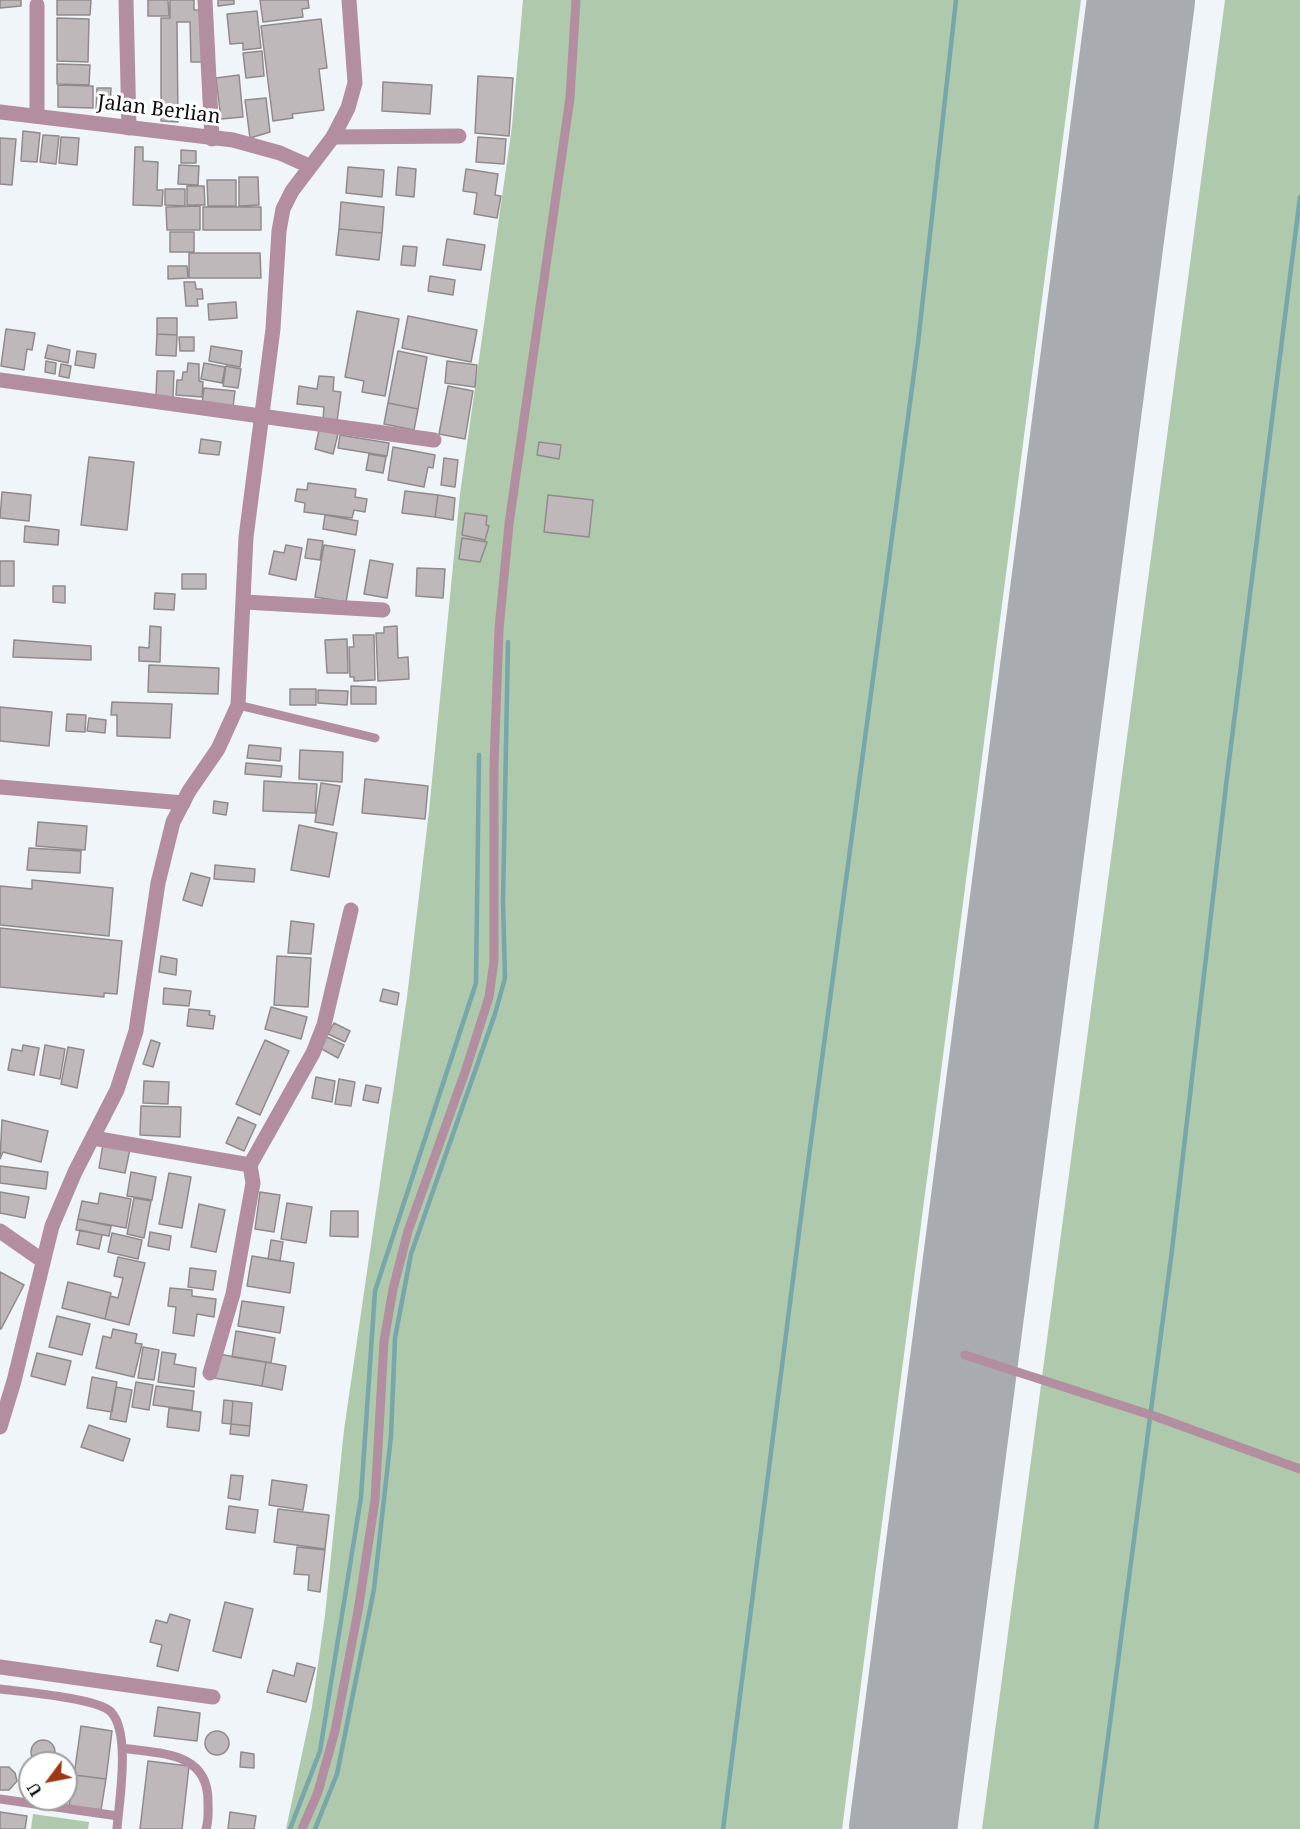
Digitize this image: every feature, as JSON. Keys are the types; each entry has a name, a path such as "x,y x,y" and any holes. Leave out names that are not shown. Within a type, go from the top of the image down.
{"street":[{"path":"126,0 129,128"},
{"path":"205,0 212,139"},
{"path":"0,1427 14,1381 52,1226 117,1090 136,1031 158,883 173,822 218,749 238,705 245,602 246,537 273,329 279,231 288,200 309,166 333,137 348,108 355,83 349,0"},
{"path":"37,5 37,117"},
{"name":"Jalan Berlian","path":"0,112 262,147 309,166"},
{"path":"333,137 459,136"},
{"path":"0,380 434,440"},
{"path":"245,602 383,610"},
{"path":"0,787 183,803"},
{"path":"210,1373 233,1294 253,1183 250,1165 313,1053 324,1025 351,910"},
{"path":"93,1138 250,1165"},
{"path":"0,1232 43,1261"},
{"path":"0,1667 213,1697"}],"lane":[{"path":"302,1829 318,1792 335,1731 358,1611 375,1500 384,1341 393,1289 408,1231 465,1072 489,997 494,961 494,765 499,629 509,524 570,98 576,0"},
{"path":"238,705 375,738"},
{"path":"964,1355 1157,1417 1300,1469"},
{"path":"0,1689 105,1707 119,1724 122,1748 117,1829"},
{"path":"122,1748 179,1757 194,1764 208,1787 206,1829"},
{"path":"0,1799 118,1816"}],"green space":[{"path":"523,0 1081,0 842,1829 286,1829 312,1707 325,1615 344,1430 407,997 429,811 460,494 512,126"},
{"path":"1225,0 1300,0 1300,1829 982,1829"},
{"path":"33,1814 89,1822 88,1829 31,1829"}],"building":[{"path":"0,0 21,0 21,6 0,8"},
{"path":"57,0 91,0 90,15 57,15"},
{"path":"148,0 168,0 169,16 148,16"},
{"path":"170,0 194,0 194,10 202,10 203,62 191,62 190,22 177,22 178,122 161,121 161,18 170,18"},
{"path":"218,0 234,0 234,4 218,6"},
{"path":"260,0 308,0 309,8 302,9 303,17 263,22"},
{"path":"257,11 261,48 243,50 243,43 230,44 227,14"},
{"path":"57,18 89,19 88,62 57,61"},
{"path":"321,19 327,68 319,69 324,110 292,114 293,118 273,121 261,26"},
{"path":"262,51 264,76 246,78 243,53"},
{"path":"57,64 90,65 89,85 57,84"},
{"path":"239,75 243,117 221,119 216,78"},
{"path":"478,76 513,78 509,136 475,133"},
{"path":"383,82 432,85 430,114 382,111"},
{"path":"58,85 93,86 93,108 58,107"},
{"path":"97,88 111,88 110,111 96,111"},
{"path":"266,98 270,132 250,138 245,100"},
{"path":"23,131 40,133 37,162 21,161"},
{"path":"43,135 59,136 56,164 40,162"},
{"path":"61,137 79,138 77,165 59,163"},
{"path":"478,137 506,139 504,164 476,162"},
{"path":"0,138 16,139 12,185 0,184"},
{"path":"135,147 143,147 143,161 158,162 157,190 163,190 162,206 133,205"},
{"path":"181,150 196,151 196,163 181,163"},
{"path":"179,165 199,166 198,185 178,184"},
{"path":"348,167 384,170 382,197 346,193"},
{"path":"398,167 416,169 414,197 396,195"},
{"path":"466,169 498,174 495,195 501,196 497,218 474,214 477,193 463,191"},
{"path":"239,177 258,177 259,205 239,206"},
{"path":"207,180 236,180 236,206 208,206"},
{"path":"187,186 204,186 205,205 187,205"},
{"path":"165,189 185,189 185,206 165,205"},
{"path":"341,202 384,207 382,233 339,229"},
{"path":"200,206 200,230 167,230 166,207"},
{"path":"203,207 261,207 261,230 203,230"},
{"path":"339,229 382,233 379,260 336,255"},
{"path":"170,232 194,232 194,252 170,252"},
{"path":"447,239 485,245 481,270 443,265"},
{"path":"403,246 417,247 415,266 401,265"},
{"path":"189,253 260,253 261,278 189,278"},
{"path":"168,266 187,266 188,278 168,279"},
{"path":"430,276 455,280 453,295 428,291"},
{"path":"184,282 195,282 196,289 202,289 203,299 197,299 198,306 186,306"},
{"path":"236,302 237,318 209,320 208,304"},
{"path":"357,311 399,319 385,396 362,392 364,381 345,377"},
{"path":"408,316 477,330 471,362 402,348"},
{"path":"157,318 177,318 177,335 157,334"},
{"path":"6,329 35,333 32,350 27,349 24,370 1,366"},
{"path":"157,334 177,335 176,356 156,355"},
{"path":"179,337 194,337 194,351 180,351"},
{"path":"48,345 70,350 68,363 45,358"},
{"path":"211,346 242,351 240,367 209,361"},
{"path":"77,351 96,354 94,368 75,365"},
{"path":"398,351 427,357 418,409 388,403"},
{"path":"46,361 56,363 55,374 45,372"},
{"path":"447,361 477,365 475,387 445,383"},
{"path":"188,363 199,364 199,381 203,382 202,397 176,395 177,380 182,380 183,372 187,372"},
{"path":"204,363 225,367 222,383 201,379"},
{"path":"61,364 71,366 69,378 59,376"},
{"path":"226,366 241,369 238,388 223,386"},
{"path":"157,371 174,371 173,397 156,397"},
{"path":"319,376 334,377 333,391 341,392 337,421 323,419 324,407 297,404 299,386 317,389"},
{"path":"448,386 473,391 465,439 439,434"},
{"path":"204,388 235,391 233,407 202,404"},
{"path":"388,403 418,409 414,430 384,424"},
{"path":"319,430 338,434 333,454 315,449"},
{"path":"340,435 389,443 387,456 338,448"},
{"path":"201,439 221,442 219,455 199,453"},
{"path":"539,442 561,445 559,459 537,455"},
{"path":"393,447 435,455 433,468 428,467 424,487 388,480"},
{"path":"369,454 386,457 383,473 366,470"},
{"path":"89,457 134,462 127,530 81,525"},
{"path":"444,458 458,460 455,487 441,485"},
{"path":"308,483 356,489 355,497 367,499 365,512 354,510 352,518 304,512 305,503 295,501 297,489 307,490"},
{"path":"405,491 438,495 435,517 402,513"},
{"path":"2,492 31,495 29,521 0,518"},
{"path":"438,495 455,498 453,520 435,517"},
{"path":"548,495 593,500 589,537 544,532"},
{"path":"465,513 487,516 486,525 489,526 485,540 462,535"},
{"path":"325,515 358,521 356,535 323,529"},
{"path":"25,526 59,530 58,545 24,542"},
{"path":"462,538 487,542 480,562 459,559"},
{"path":"308,539 323,541 320,560 305,558"},
{"path":"286,545 302,548 296,580 269,574 274,551 284,553"},
{"path":"324,545 355,550 346,602 315,597"},
{"path":"370,560 393,564 387,598 364,594"},
{"path":"0,561 14,561 14,586 0,586"},
{"path":"417,568 445,569 443,598 416,596"},
{"path":"182,574 206,574 206,589 182,589"},
{"path":"53,586 65,586 65,603 53,602"},
{"path":"155,593 175,594 174,610 154,609"},
{"path":"150,626 161,627 160,662 139,661 139,647 149,648"},
{"path":"397,626 398,658 408,657 409,679 378,681 376,633 384,633 384,627"},
{"path":"353,635 374,635 375,680 354,681 354,677 350,677 349,647 354,647"},
{"path":"347,639 348,673 327,673 325,640"},
{"path":"14,640 91,646 91,660 13,657"},
{"path":"149,665 219,668 218,694 148,692"},
{"path":"351,686 376,687 376,704 351,704"},
{"path":"290,689 316,689 316,705 290,705"},
{"path":"318,690 348,691 347,705 318,703"},
{"path":"112,702 172,704 170,738 117,736 117,715 111,715"},
{"path":"0,707 52,712 49,746 0,741"},
{"path":"67,714 86,715 85,732 66,731"},
{"path":"89,718 106,720 105,733 87,731"},
{"path":"249,745 281,748 280,761 247,758"},
{"path":"300,750 343,752 342,782 299,779"},
{"path":"246,763 282,766 281,777 245,774"},
{"path":"365,779 428,786 425,819 362,813"},
{"path":"264,781 317,784 315,813 263,811"},
{"path":"321,783 340,786 333,825 315,822"},
{"path":"214,801 228,803 226,815 213,813"},
{"path":"38,822 87,826 85,850 36,846"},
{"path":"299,825 337,833 329,877 291,870"},
{"path":"29,848 81,851 80,873 27,870"},
{"path":"215,865 255,869 254,882 214,879"},
{"path":"191,873 210,878 202,906 183,900"},
{"path":"32,880 113,888 109,936 0,925 0,886 32,889"},
{"path":"291,921 314,924 311,954 288,953"},
{"path":"0,928 122,941 117,994 104,993 104,997 0,987"},
{"path":"161,956 177,959 176,975 159,972"},
{"path":"277,956 311,958 308,1007 274,1005"},
{"path":"164,988 191,991 189,1006 163,1004"},
{"path":"383,989 399,993 397,1005 380,1001"},
{"path":"271,1007 307,1017 301,1039 265,1029"},
{"path":"189,1009 210,1011 209,1015 215,1016 213,1029 187,1026"},
{"path":"334,1023 350,1031 345,1042 328,1034"},
{"path":"325,1036 344,1045 338,1058 320,1048"},
{"path":"151,1040 160,1043 153,1067 143,1064"},
{"path":"265,1040 289,1051 260,1115 236,1104"},
{"path":"23,1045 39,1048 34,1075 8,1070 12,1049 22,1051"},
{"path":"45,1045 65,1049 60,1079 40,1075"},
{"path":"68,1047 84,1050 77,1088 61,1084"},
{"path":"316,1077 335,1081 332,1102 312,1098"},
{"path":"339,1079 355,1082 351,1106 335,1104"},
{"path":"144,1081 169,1082 168,1104 143,1103"},
{"path":"366,1085 381,1088 378,1103 363,1100"},
{"path":"141,1106 181,1107 180,1137 140,1135"},
{"path":"238,1117 256,1125 244,1151 226,1143"},
{"path":"2,1120 48,1131 41,1162 3,1152 0,1159"},
{"path":"103,1144 130,1149 125,1173 99,1168"},
{"path":"0,1166 48,1172 46,1189 0,1183"},
{"path":"131,1172 156,1177 152,1200 127,1196"},
{"path":"169,1173 191,1177 182,1228 159,1224"},
{"path":"0,1192 29,1197 25,1218 0,1213"},
{"path":"260,1192 280,1195 274,1232 255,1229"},
{"path":"100,1193 131,1199 126,1228 78,1219 82,1201 98,1204"},
{"path":"134,1198 151,1201 144,1238 127,1234"},
{"path":"287,1203 312,1207 306,1243 281,1239"},
{"path":"199,1204 225,1210 216,1252 191,1247"},
{"path":"331,1211 358,1211 358,1237 330,1236"},
{"path":"78,1219 111,1226 109,1236 76,1230"},
{"path":"80,1230 102,1235 99,1249 77,1244"},
{"path":"150,1232 171,1236 169,1250 148,1246"},
{"path":"112,1233 142,1240 138,1259 108,1252"},
{"path":"271,1240 283,1242 280,1261 268,1259"},
{"path":"252,1256 294,1263 290,1293 247,1286"},
{"path":"118,1257 145,1263 129,1325 105,1319 110,1296 118,1298 123,1278 114,1276"},
{"path":"190,1268 216,1271 213,1290 188,1287"},
{"path":"0,1272 24,1285 1,1329 0,1329"},
{"path":"68,1282 111,1293 105,1319 62,1308"},
{"path":"170,1288 192,1290 192,1296 216,1299 214,1317 197,1314 194,1336 173,1333 176,1307 168,1306"},
{"path":"242,1301 284,1307 280,1333 238,1326"},
{"path":"57,1316 90,1324 82,1355 49,1347"},
{"path":"113,1329 137,1334 135,1343 142,1344 134,1377 96,1368 103,1336 111,1338"},
{"path":"236,1331 275,1338 271,1363 232,1357"},
{"path":"143,1347 159,1350 154,1380 138,1378"},
{"path":"162,1352 176,1354 174,1364 196,1368 194,1387 158,1382"},
{"path":"37,1353 71,1361 65,1385 31,1376"},
{"path":"218,1354 266,1362 262,1386 214,1378"},
{"path":"266,1362 286,1366 282,1390 262,1386"},
{"path":"92,1377 117,1382 112,1412 87,1408"},
{"path":"136,1382 153,1385 149,1410 132,1407"},
{"path":"156,1386 194,1391 192,1410 153,1405"},
{"path":"116,1387 132,1390 126,1422 110,1419"},
{"path":"224,1400 233,1401 231,1424 222,1423"},
{"path":"233,1401 252,1403 250,1426 231,1424"},
{"path":"169,1408 201,1412 199,1431 167,1427"},
{"path":"231,1424 250,1426 249,1436 230,1434"},
{"path":"89,1425 130,1439 123,1461 81,1447"},
{"path":"231,1475 243,1476 240,1500 228,1498"},
{"path":"272,1480 307,1485 303,1510 269,1505"},
{"path":"229,1506 258,1510 255,1533 226,1529"},
{"path":"278,1509 329,1515 325,1549 274,1542"},
{"path":"297,1547 325,1550 320,1592 308,1590 309,1575 294,1574"},
{"path":"225,1602 253,1609 241,1658 213,1651"},
{"path":"170,1614 190,1620 178,1671 157,1666 162,1645 150,1642 156,1620 167,1623"},
{"path":"297,1663 315,1668 306,1702 267,1692 273,1670 294,1676"},
{"path":"158,1707 200,1713 197,1741 154,1736"},
{"path":"81,1726 112,1731 106,1779 78,1776 77,1751"},
{"path":"217,1731 226,1734 229,1743 226,1752 217,1755 208,1752 205,1743 208,1734"},
{"path":"43,1740 52,1743 55,1751 31,1751 34,1743"},
{"path":"241,1752 254,1754 254,1768 240,1767"},
{"path":"148,1761 189,1766 182,1829 140,1829"},
{"path":"0,1767 9,1767 15,1773 17,1781 9,1790 0,1790"},
{"path":"78,1776 106,1779 101,1810 78,1807"},
{"path":"0,1812 27,1816 25,1829 0,1829"},
{"path":"230,1812 256,1816 254,1829 228,1829"}],"waterway":[{"path":"723,1829 804,1193 918,343 956,0"},
{"path":"1096,1829 1172,1250 1227,777 1300,197"},
{"path":"315,1829 337,1774 374,1589 391,1436 395,1338 411,1254 495,1014 505,978 503,901 508,642"},
{"path":"290,1829 320,1751 361,1497 375,1291 476,983 479,755"}],"runway":[{"path":"903,1829 1141,0"}]}
